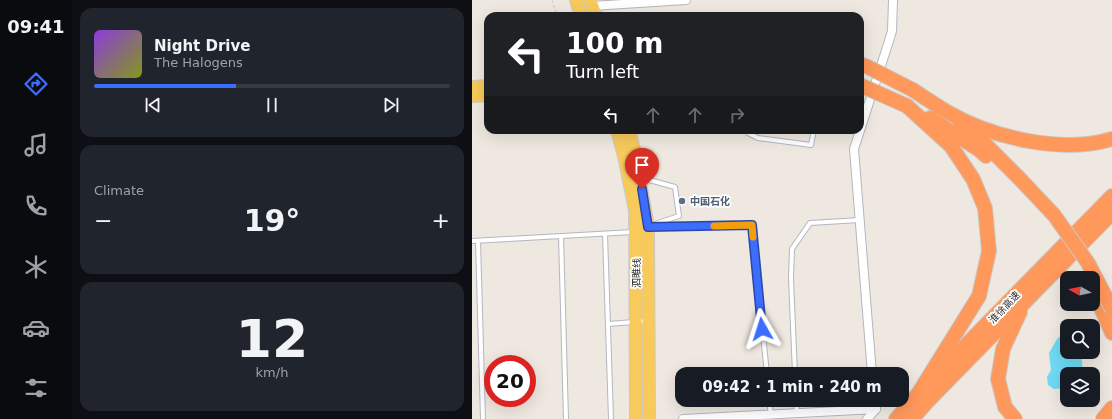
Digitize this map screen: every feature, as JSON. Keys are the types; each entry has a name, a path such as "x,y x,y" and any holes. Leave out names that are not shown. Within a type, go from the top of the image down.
{"highway":[{"path":"864,66 913,90 950,114 987,130 1050,145 1079,144 1112,139"},
{"path":"864,87 930,117 978,149 1018,181 1054,215 1084,257 1112,309"},
{"path":"913,90 936,110 977,136 1018,181 1050,221 1084,271"},
{"path":"907,106 951,146 973,179 985,208 989,251 979,296 918,394"},
{"name":"淮徐高速","path":"896,419 918,394 1112,196"},
{"name":"淮徐高速","path":"912,419 1112,213"},
{"path":"1015,419 1004,407 998,379 1003,349 1025,302"},
{"path":"1100,306 1112,334"},
{"path":"1103,419 1112,408"}],"main road":[{"path":"576,0 580,12"},
{"path":"472,87 484,86"},
{"path":"472,96 484,95"},
{"name":"泗睢线","path":"618,134 635,210 649,419"},
{"name":"泗睢线","path":"630,134 640,178 648,227 636,419"}],"street":[{"path":"593,7 686,0"},
{"path":"864,118 890,36 892,0"},
{"path":"859,134 854,149 871,367"},
{"path":"683,419 768,417 876,409"},
{"path":"867,419 876,409"}],"lane":[{"path":"750,134 758,138 811,145 813,134"},
{"path":"640,178 675,187 679,216 648,227"},
{"path":"795,367 791,279 792,249 810,223 860,220"},
{"path":"648,227 752,225 766,367"},
{"path":"472,241 636,232"},
{"path":"606,234 611,419"},
{"path":"561,236 566,419"},
{"path":"478,241 483,419"},
{"path":"608,324 642,322"},
{"path":"768,417 769,407"},
{"path":"796,407 797,414"}],"path":[{"path":"552,0 556,12"}],"water":[{"path":"1060,337 1060,359 1082,359 1082,367 1060,367 1060,389 1054,389 1048,385 1047,377 1051,370 1049,353"}],"slow traffic":[{"path":"714,226 752,225 753,237"}],"place":[{"name":"中国石化","path":"682,201"}],"route":[{"path":"642,189 648,227 752,225 762,329"}]}
